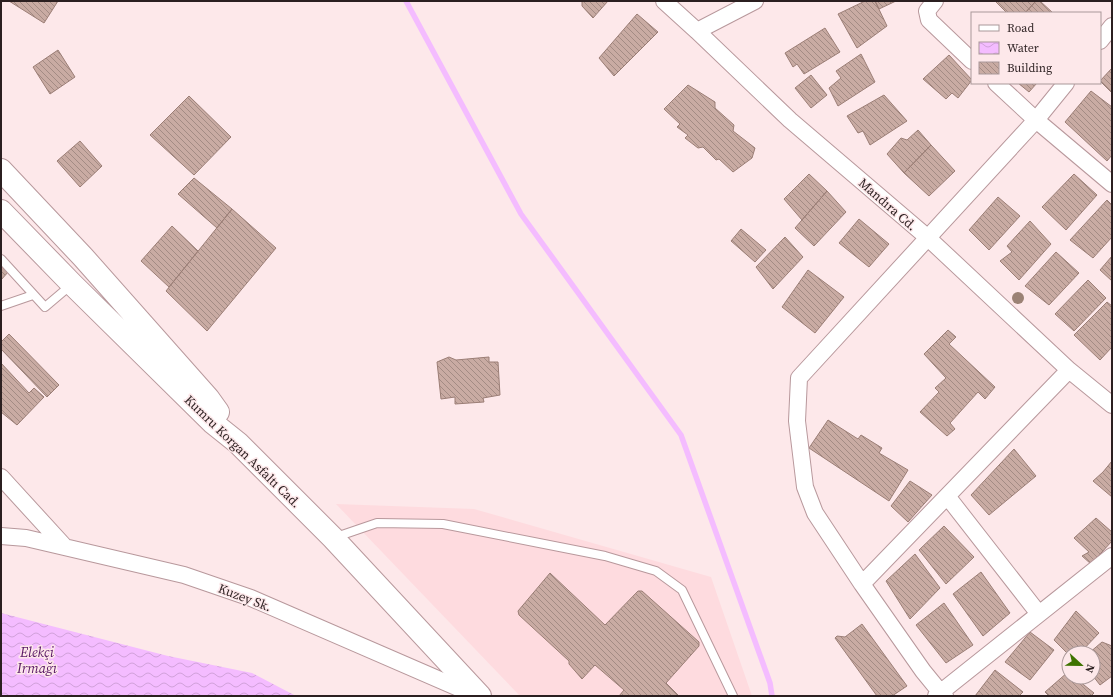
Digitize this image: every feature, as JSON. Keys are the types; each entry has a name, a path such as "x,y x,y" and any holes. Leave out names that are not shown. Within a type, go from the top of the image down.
{"main road":[{"path":"1,170 83,257 208,398 238,443"},
{"name":"Kumru Korgan Asfaltı Cad.","path":"1,211 72,284 213,423 238,443 333,538 480,696"}],"street":[{"name":"Mandıra Cd.","path":"664,1 790,120 927,237 1069,370 1112,405"},
{"path":"697,31 755,1"},
{"path":"935,1 927,11 929,20 971,60"},
{"path":"1101,40 1112,26"},
{"path":"997,84 1036,120 1112,184"},
{"path":"1065,84 1036,120 799,378 797,421 805,487 815,513 862,584 941,695 1112,556"},
{"path":"862,584 1069,370"},
{"path":"1,477 65,548"},
{"path":"947,496 1039,614"},
{"name":"Kuzey Sk.","path":"1,536 26,538 184,575 251,598 477,696"}],"lane":[{"path":"1,259 45,307 72,284"},
{"path":"1,306 33,295"},
{"path":"333,538 377,523 443,524 605,556 656,571 682,590 732,696"}],"shaded area":[{"path":"336,504 474,509 711,577 752,696 520,696"}],"water":[{"name":"Elekçi Irmağı","path":"1,613 168,656 252,673 296,696 1,696"}],"building":[{"path":"9,1 58,1 44,23"},
{"path":"582,1 608,1 593,18 582,6"},
{"path":"865,1 875,1 887,26 857,48 838,14"},
{"path":"875,1 896,1 879,9"},
{"path":"995,1 1036,1 1026,12 1006,12"},
{"path":"1036,1 1040,1 1052,12 1026,12"},
{"path":"637,14 658,32 614,76 599,58"},
{"path":"825,28 840,52 804,74 797,64 793,67 785,53"},
{"path":"58,50 75,77 50,94 33,67"},
{"path":"861,54 875,82 838,106 829,88 841,78 836,71"},
{"path":"949,55 971,79 971,81 958,98 952,93 946,99 923,79"},
{"path":"1112,68 1112,93 1101,82 1101,80"},
{"path":"811,75 827,95 811,108 795,88"},
{"path":"1019,84 1036,84 1029,92"},
{"path":"688,85 715,102 715,108 734,125 733,131 755,148 752,158 733,172 719,159 716,160 703,147 698,148 685,138 688,135 677,127 680,124 664,109"},
{"path":"1091,91 1112,107 1112,155 1107,161 1065,122"},
{"path":"884,95 907,121 870,145 863,131 858,133 847,116"},
{"path":"189,96 231,137 194,175 150,135"},
{"path":"918,130 931,145 904,173 887,154 901,138 907,140"},
{"path":"80,141 102,166 80,187 57,161"},
{"path":"931,145 955,171 929,196 904,173"},
{"path":"809,174 827,191 802,220 784,199"},
{"path":"1074,174 1097,195 1066,230 1042,207"},
{"path":"194,178 232,209 217,228 178,194"},
{"path":"827,191 846,212 814,246 795,228"},
{"path":"998,197 1020,216 989,250 969,230"},
{"path":"1107,200 1112,205 1112,237 1093,258 1070,240"},
{"path":"232,209 276,248 207,331 166,291"},
{"path":"859,219 889,244 869,267 839,243"},
{"path":"1030,221 1051,244 1019,280 1000,261 1012,252 1007,246"},
{"path":"172,226 198,251 169,287 141,261"},
{"path":"741,229 766,250 755,262 731,241"},
{"path":"785,237 803,257 773,289 756,267"},
{"path":"1056,252 1079,273 1049,305 1025,286"},
{"path":"1112,256 1112,281 1100,270"},
{"path":"1,261 9,271 1,280"},
{"path":"808,270 844,297 815,333 782,307"},
{"path":"1088,280 1106,298 1074,331 1055,314"},
{"path":"1107,302 1112,306 1112,347 1100,360 1074,335"},
{"path":"948,330 956,337 949,344 995,387 985,399 978,392 950,423 955,429 947,436 920,412 939,392 935,388 946,378 924,354"},
{"path":"9,334 59,385 47,397 1,349 1,342"},
{"path":"449,357 456,360 489,357 489,362 498,362 500,395 483,398 484,402 455,404 455,397 441,399 437,362"},
{"path":"1,363 29,393 34,388 44,397 17,425 1,412"},
{"path":"828,420 858,439 861,435 882,448 879,453 908,470 889,501 809,448"},
{"path":"1014,449 1036,476 989,515 971,495"},
{"path":"1112,461 1112,497 1093,481"},
{"path":"910,481 932,495 908,522 891,506"},
{"path":"1096,518 1112,532 1112,541 1091,564 1082,556 1089,552 1074,538"},
{"path":"944,526 974,557 946,584 919,550"},
{"path":"915,554 940,588 910,619 886,581"},
{"path":"981,572 1010,613 983,636 953,594"},
{"path":"550,573 605,625 638,591 642,591 699,642 699,646 666,683 679,696 619,696 624,690 595,665 582,679 569,664 569,661 519,615 518,611"},
{"path":"944,603 973,645 946,663 916,625"},
{"path":"1076,611 1099,633 1088,645 1061,645 1061,647 1054,640"},
{"path":"862,624 907,686 892,696 877,696 835,638 837,636 845,637"},
{"path":"1030,632 1054,650 1030,680 1005,662"},
{"path":"1102,642 1112,646 1112,676 1101,684 1101,645 1098,645"},
{"path":"995,670 1023,692 1019,696 975,696"},
{"path":"1061,678 1061,685 1084,685 1094,693 1091,696 1049,696 1045,692"}],"waterway":[{"path":"406,1 521,214 681,435 770,683 772,696"}]}
